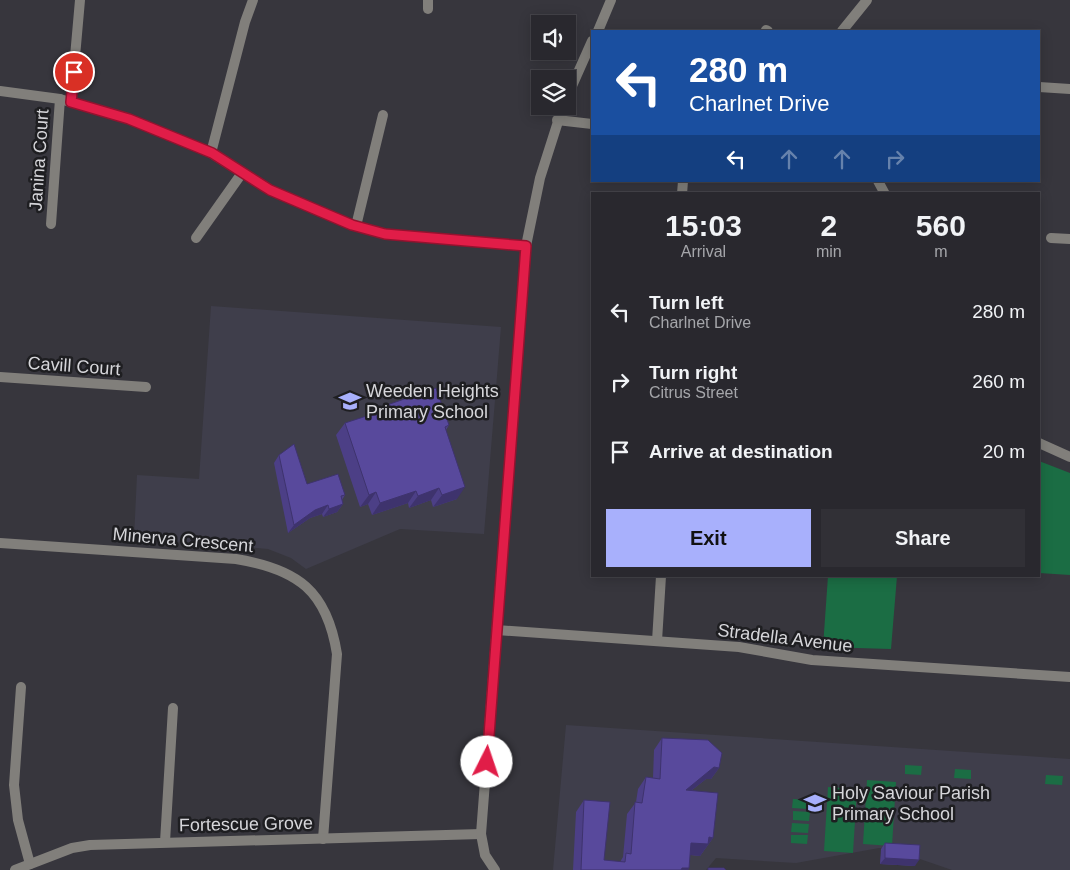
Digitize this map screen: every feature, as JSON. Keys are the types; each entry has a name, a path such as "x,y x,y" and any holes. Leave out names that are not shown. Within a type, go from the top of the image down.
{"street":[{"path":"71,102 80,0"},
{"path":"212,153 245,22 253,0"},
{"path":"598,30 611,0"},
{"path":"843,30 867,0"},
{"path":"576,77 591,43"},
{"path":"1040,87 1070,89"},
{"path":"0,91 60,99 129,119 212,153 242,173 287,198 356,226 385,234 526,246"},
{"name":"Janina Court","path":"51,224 60,99"},
{"path":"495,870 485,855 481,834 526,246 540,178 559,115"},
{"path":"356,226 383,116"},
{"path":"557,120 591,124"},
{"path":"196,238 242,173"},
{"path":"1051,238 1070,239"},
{"name":"Cavill Court","path":"0,377 146,387"},
{"path":"1040,443 1069,454"},
{"name":"Minerva Crescent","path":"0,543 236,559 264,563 298,579 314,594 323,609 333,630 337,654 323,839"},
{"path":"657,641 660,577"},
{"name":"Stradella Avenue","path":"496,630 738,647 812,660 1070,677"},
{"path":"21,687 14,785 18,820 30,864"},
{"path":"166,842 173,708"},
{"name":"Fortescue Grove","path":"15,870 72,848 90,845 481,834"}],"shaded area":[{"name":"Weeden Heights Primary School","path":"211,306 501,327 484,534 400,529 306,569 291,558 268,549 134,538 137,475 199,479"},
{"name":"Holy Saviour Parish Primary School","path":"566,725 1070,759 1070,870 952,870 917,858 904,850 879,848 796,863 716,858 706,870 553,870"}],"green space":[{"path":"1040,461 1070,473 1070,575 1040,573"},
{"path":"828,577 897,577 891,649 823,647"},
{"path":"905,765 922,766 921,775 905,774"},
{"path":"955,769 971,770 971,779 954,778"},
{"path":"1046,775 1063,776 1062,785 1045,784"},
{"path":"867,780 896,782 892,846 863,844"},
{"path":"828,787 857,789 853,853 824,851"},
{"path":"793,799 810,800 809,809 792,808"},
{"path":"793,811 810,812 809,821 793,820"},
{"path":"792,823 809,824 808,833 791,832"},
{"path":"791,835 808,835 807,844 791,843"}],"building":[{"path":"436,388 449,425 445,427 465,487 442,495 439,488 418,496 416,491 380,503 376,492 369,495 345,423 388,409 387,405"},
{"path":"294,444 307,484 338,474 345,495 341,496 343,504 329,509 328,505 315,510 294,525 279,455"},
{"path":"662,738 708,740 722,753 719,768 714,767 686,790 718,793 713,838 709,837 708,844 691,843 689,868 682,868 681,870 581,870 584,800 610,802 604,860 625,862 626,853 631,854 635,802 642,803 646,777 660,779"},
{"path":"885,843 920,845 919,860 885,858"},
{"path":"708,868 724,868 726,870 708,870"}],"place":[{"name":"Weeden Heights Primary School","path":"350,401"},
{"name":"Holy Saviour Parish Primary School","path":"815,803"}],"route":[{"path":"74,72 71,102 129,119 212,153 270,190 352,225 385,234 526,246 487,762"}]}
